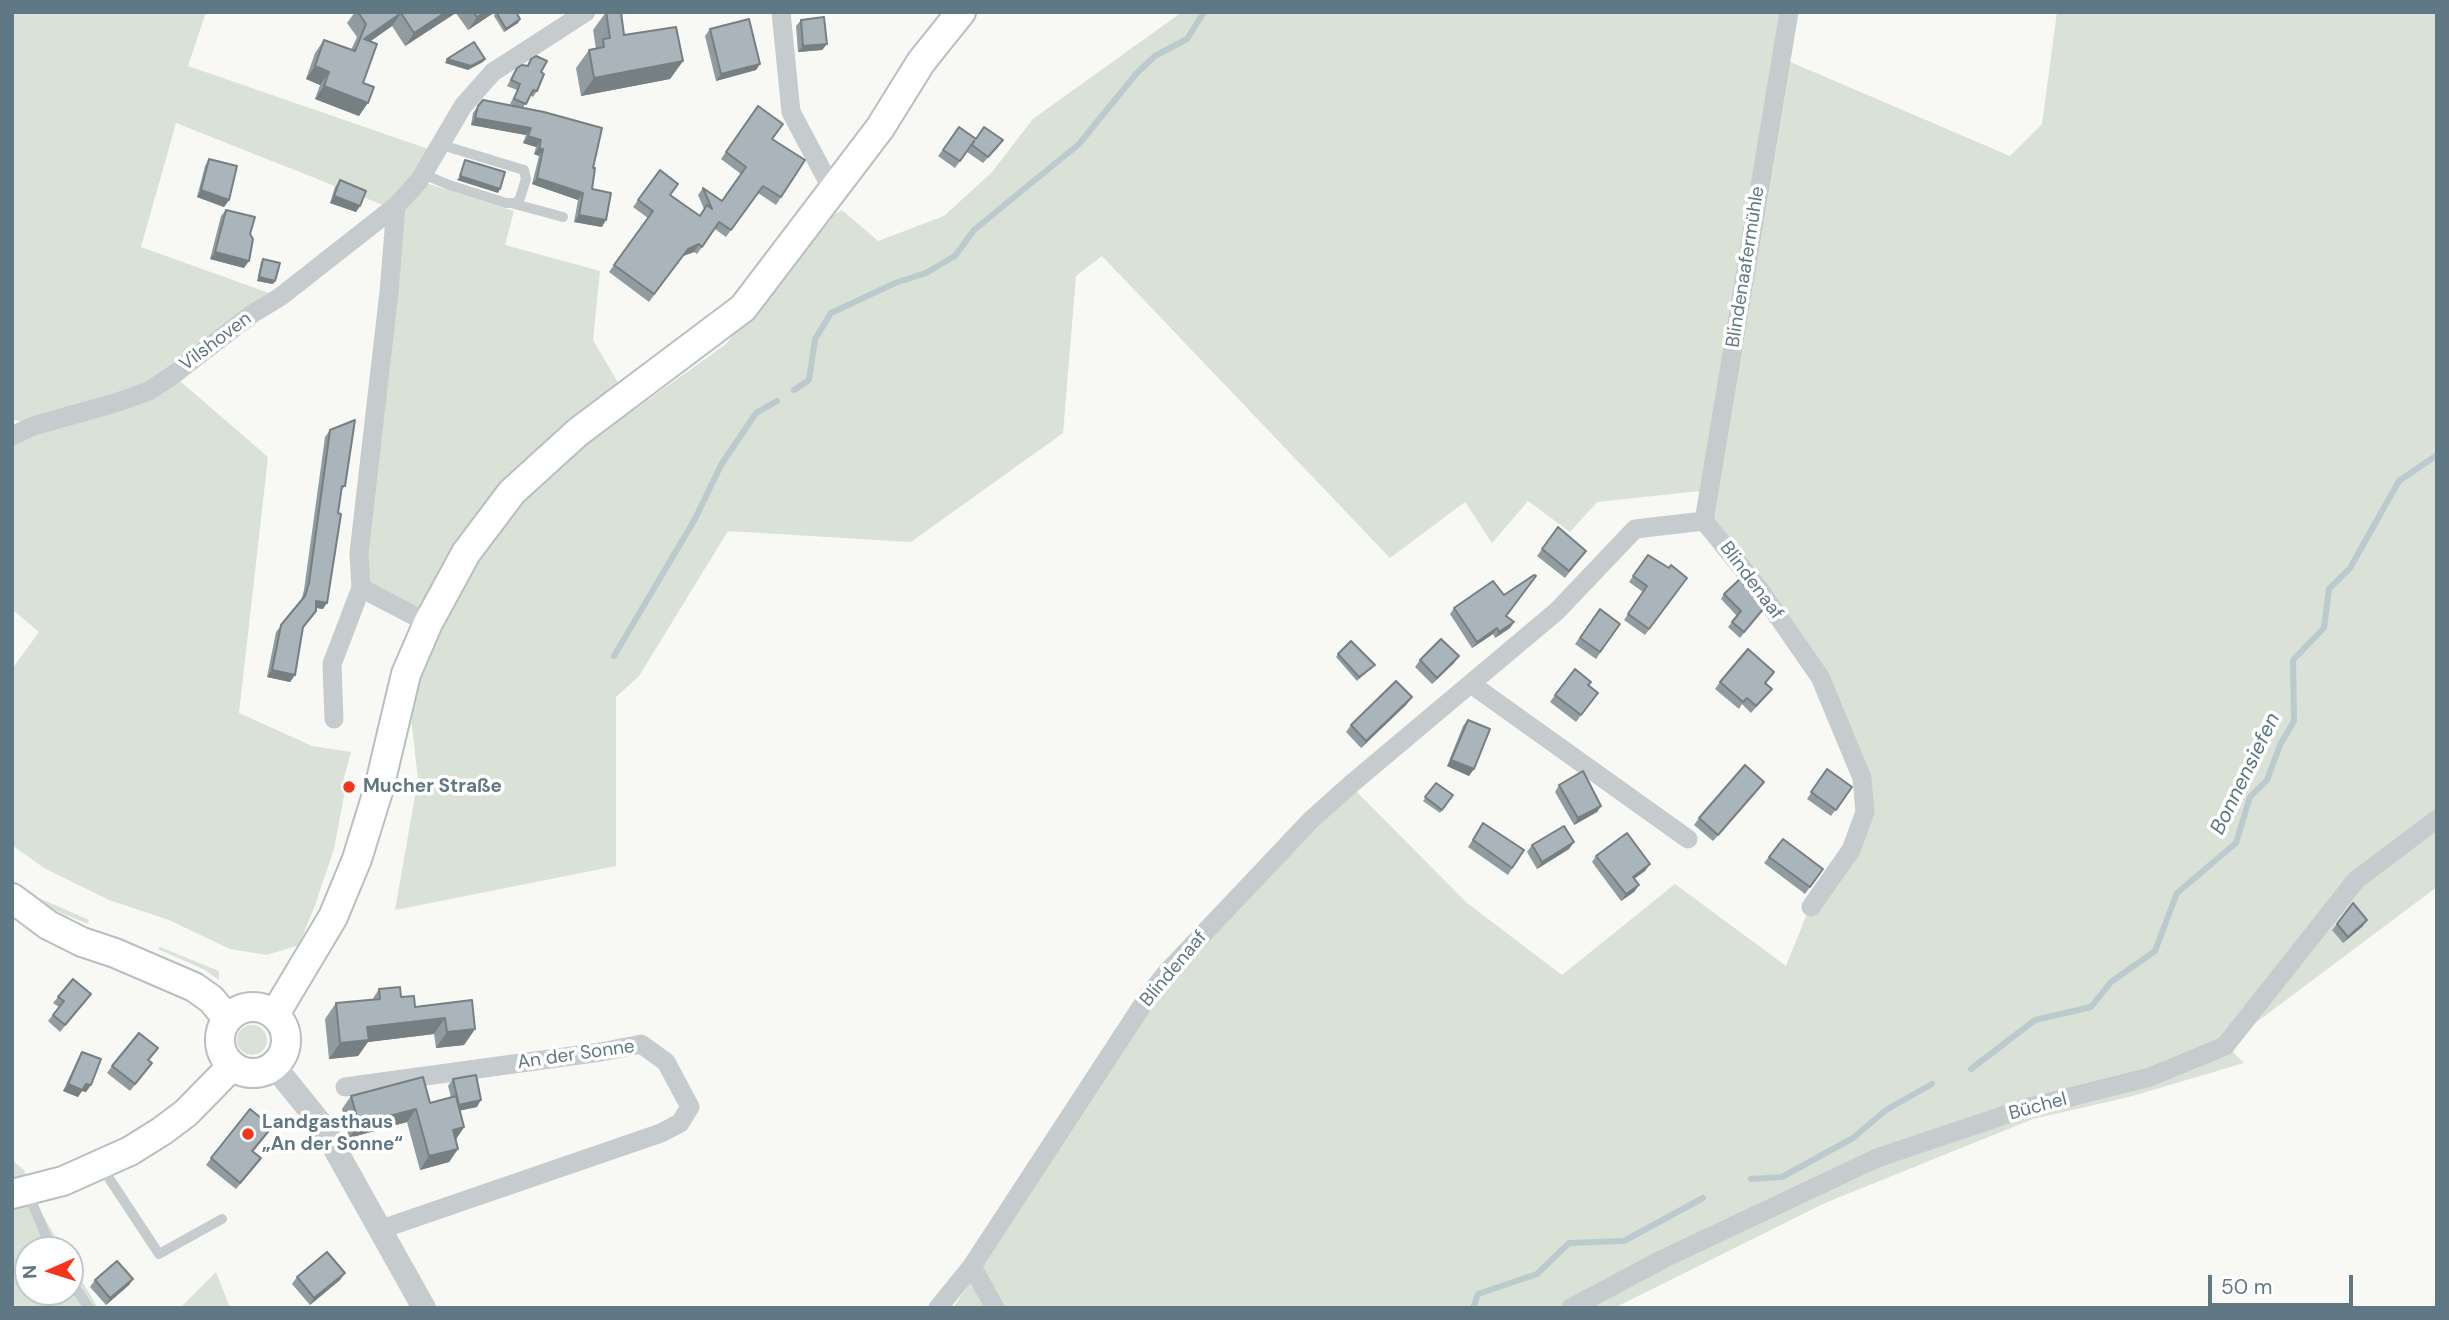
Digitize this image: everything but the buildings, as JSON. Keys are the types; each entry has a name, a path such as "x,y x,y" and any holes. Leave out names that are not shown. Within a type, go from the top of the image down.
{"main road":[{"path":"275,1014 333,917 357,859 379,788 406,674 428,623 466,552 512,492 578,432 743,308 880,128 921,62 961,12"},
{"path":"12,898 48,925 194,987 211,999 228,1018"},
{"path":"261,1007 275,1014 283,1023 287,1035 283,1058 275,1067 253,1074 232,1066 223,1055 220,1041 222,1027 228,1018 244,1008 261,1007"},
{"path":"19,1193 63,1181 101,1165 162,1131 186,1113 232,1066"}],"street":[{"name":"Vilshoven","path":"12,436 33,426 149,391 252,314 280,297 396,206 423,174 463,106 493,72 586,12"},
{"path":"781,12 791,112 833,191"},
{"name":"Blindenaafermühle","path":"1704,521 1789,12"},
{"path":"334,719 332,664 361,588 359,553 389,292 396,206"},
{"name":"Blindenaaf","path":"938,1308 972,1266 1135,1015 1168,971 1311,820 1557,611 1635,529 1704,521 1759,589 1820,677 1863,778 1865,812 1851,849 1811,906"},
{"path":"361,588 428,623"},
{"path":"1471,684 1688,839"},
{"name":"Büchel","path":"1570,1308 1663,1259 1877,1158 2026,1108 2150,1077 2225,1046 2356,880 2437,818"},
{"name":"An der Sonne","path":"345,1087 601,1052 641,1044 666,1062 690,1107 680,1123 661,1133 379,1230"},
{"path":"275,1067 321,1124 424,1308"},
{"path":"972,1266 995,1308"}],"lane":[{"path":"442,145 524,170 526,179 520,198 516,203 511,203"},
{"path":"423,174 449,185 563,217"},
{"path":"101,1165 159,1254 222,1219"},
{"path":"19,1193 44,1236"}],"shaded area":[{"path":"12,12 206,12 188,66 437,152 393,209 176,123 141,247 280,297 173,375 268,457 239,713 312,746 351,752 343,781 344,796 334,849 299,945 267,955 230,949 169,920 109,900 44,868 12,845 12,669 39,632 12,609 12,436 32,425 12,419"},
{"path":"1182,12 1789,12 1781,58 2010,156 2042,124 2057,12 2437,12 2437,887 2226,1045 2244,1063 2129,1097 2033,1119 1825,1203 1614,1308 1004,1308 982,1267 1135,1015 1350,785 1467,903 1562,975 1675,884 1786,966 1808,911 1865,812 1820,677 1704,521 1709,490 1597,502 1570,532 1528,501 1492,543 1465,502 1390,558 1102,256 1076,276 1063,433 911,542 728,531 639,676 616,697 616,866 395,910 418,779 406,674 428,623 361,588 396,206 419,181 514,211 505,245 600,271 593,340 634,410 726,344 823,221 842,210 878,241 944,216 992,172 1033,119"},
{"path":"12,880 41,899 89,920 88,924 39,904 12,885"},
{"path":"160,947 219,971 219,980 205,970 158,949"},
{"path":"252,1025 258,1026 266,1034 266,1046 258,1054 252,1055 246,1054 238,1046 237,1040 238,1034 246,1026"},
{"path":"12,1160 24,1170 35,1202 55,1236 14,1236 14,1306 84,1306 84,1284 98,1308 12,1308"},
{"path":"216,1272 230,1308 180,1308"},
{"path":"975,1275 991,1308 953,1308"}],"waterway":[{"path":"794,390 809,380 815,339 831,313 895,283 926,273 955,256 974,230 1079,144 1136,74 1155,56 1187,39 1204,12"},
{"path":"614,656 695,519 721,465 756,413 777,401"},
{"name":"Bonnensiefen","path":"1971,1069 2035,1020 2091,1007 2111,982 2155,951 2177,893 2236,843 2250,797 2267,780 2280,745 2294,721 2293,660 2324,628 2329,589 2350,568 2399,481 2437,455"},
{"name":"Bonnensiefen","path":"1751,1179 1782,1177 1853,1138 1886,1110 1932,1084"},
{"name":"Bonnensiefen","path":"1473,1308 1478,1294 1537,1274 1569,1243 1624,1241 1703,1198"}],"place":[{"name":"Mucher Straße","path":"349,787"},
{"name":"Landgasthaus „An der Sonne“","path":"248,1134"}]}
